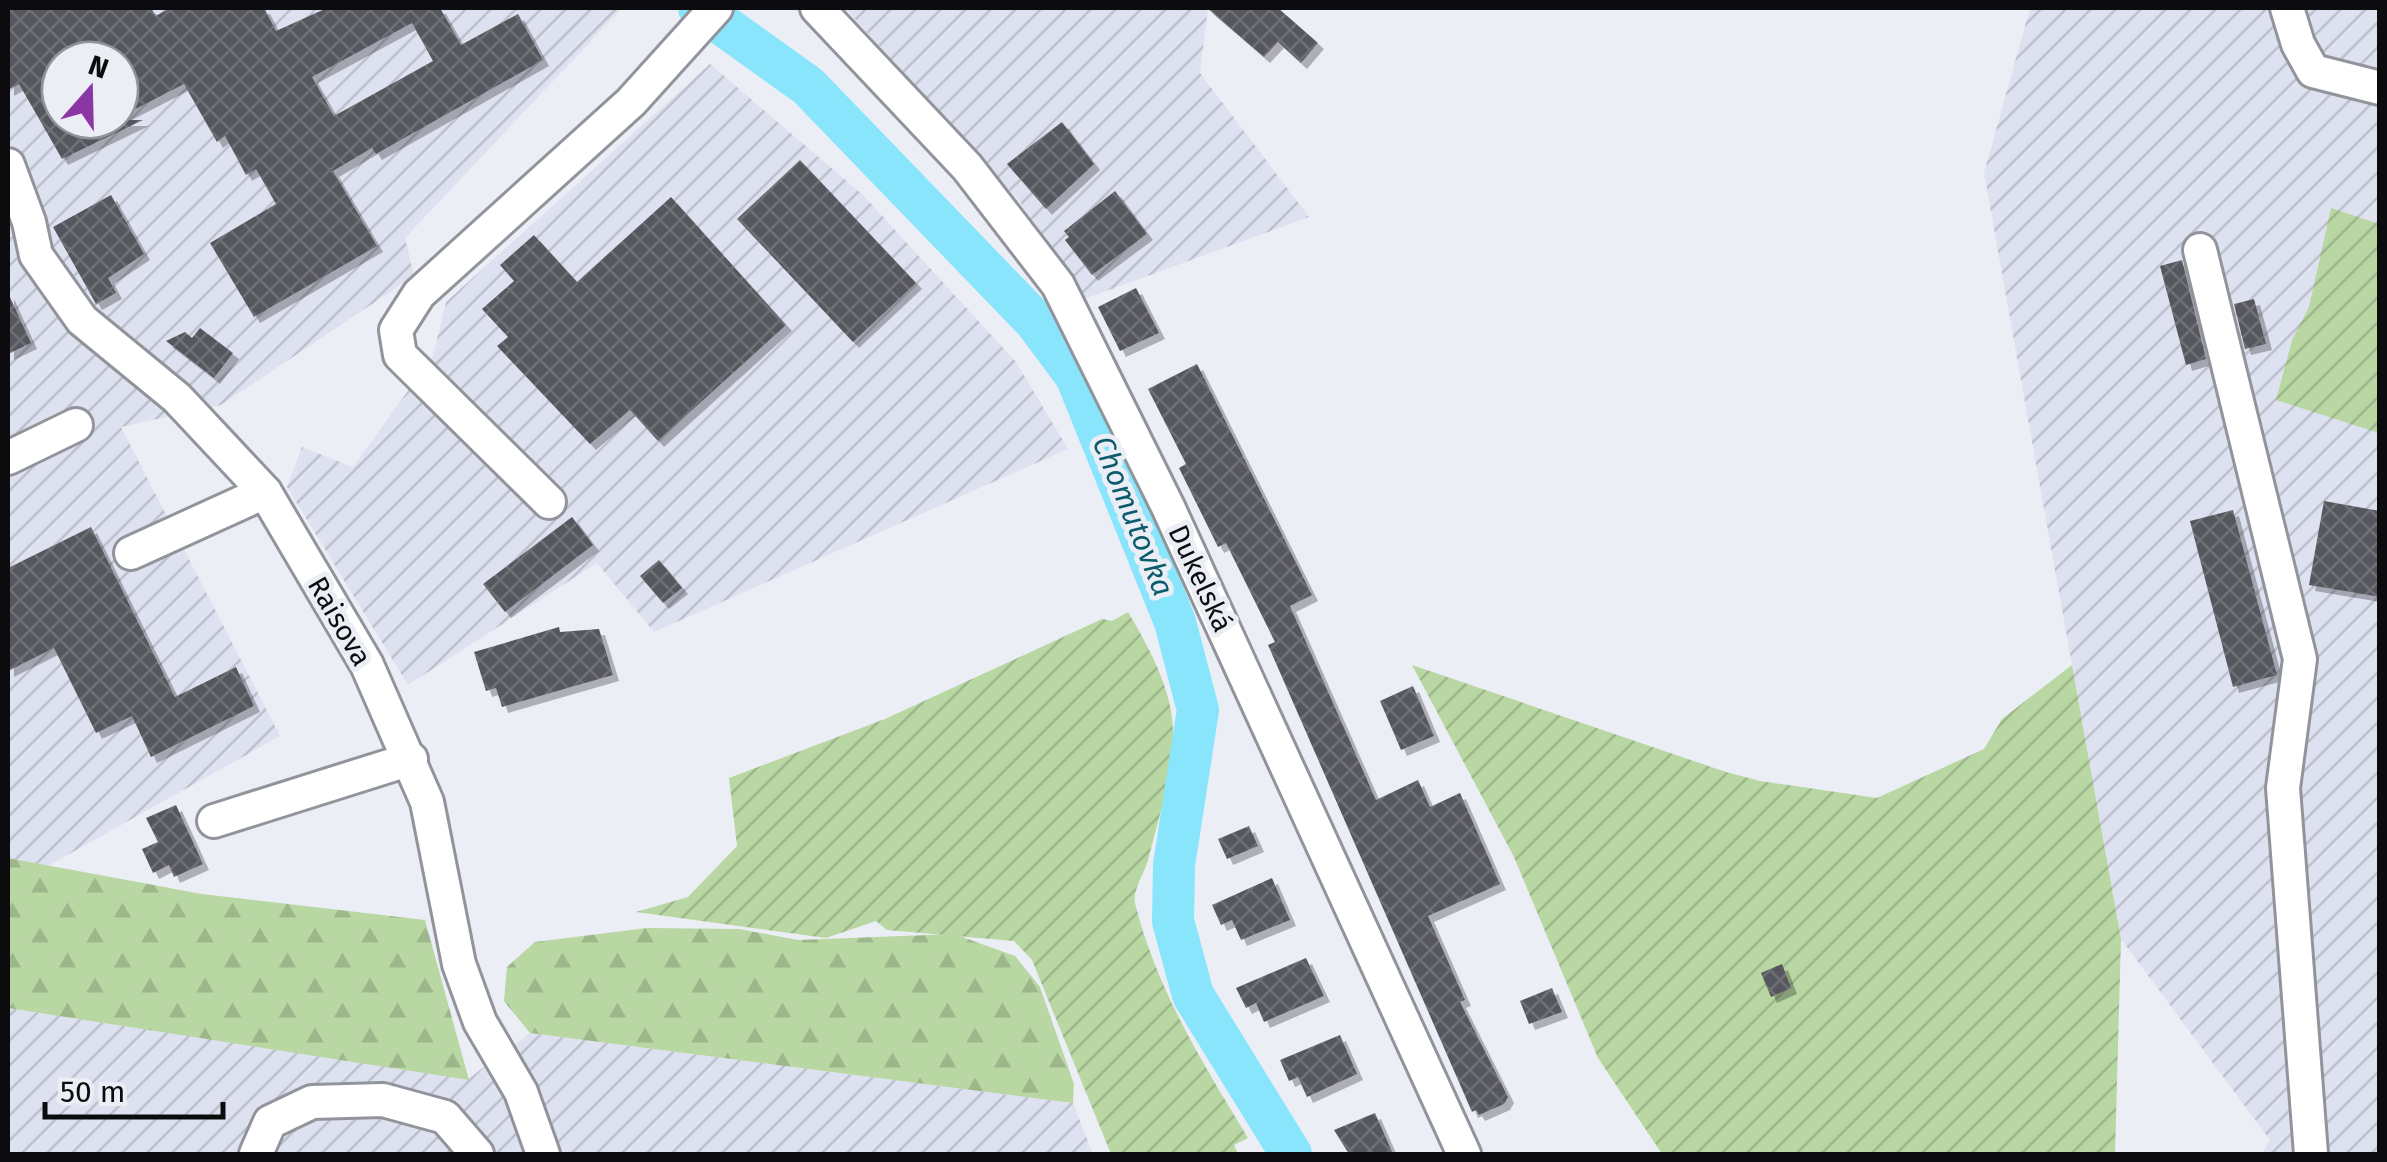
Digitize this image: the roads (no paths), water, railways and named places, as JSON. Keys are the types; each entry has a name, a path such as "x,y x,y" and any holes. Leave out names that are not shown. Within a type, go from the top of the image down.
{"street":[{"path":"549,502 400,355 396,330 419,294 631,102 716,8"},
{"name":"Dukelská","path":"817,8 967,167 1058,285 1168,507 1464,1154"},
{"path":"2287,8 2298,44 2313,71 2380,88"},
{"name":"Raisova","path":"8,165 22,258 82,320 176,398 264,492 367,665 427,802 459,964 480,1022 521,1092 543,1154"},
{"path":"2200,250 2300,659 2283,788 2311,1154"},
{"path":"8,458 76,425"},
{"path":"131,553 264,492"},
{"path":"214,821 411,759"},
{"path":"256,1154 270,1122 312,1102 382,1100 445,1117 477,1154"}],"waterway":[{"name":"Chomutovka","path":"699,8 808,86 1035,321 1076,376 1175,622 1198,710 1174,865 1173,921 1193,995 1291,1154"}]}
